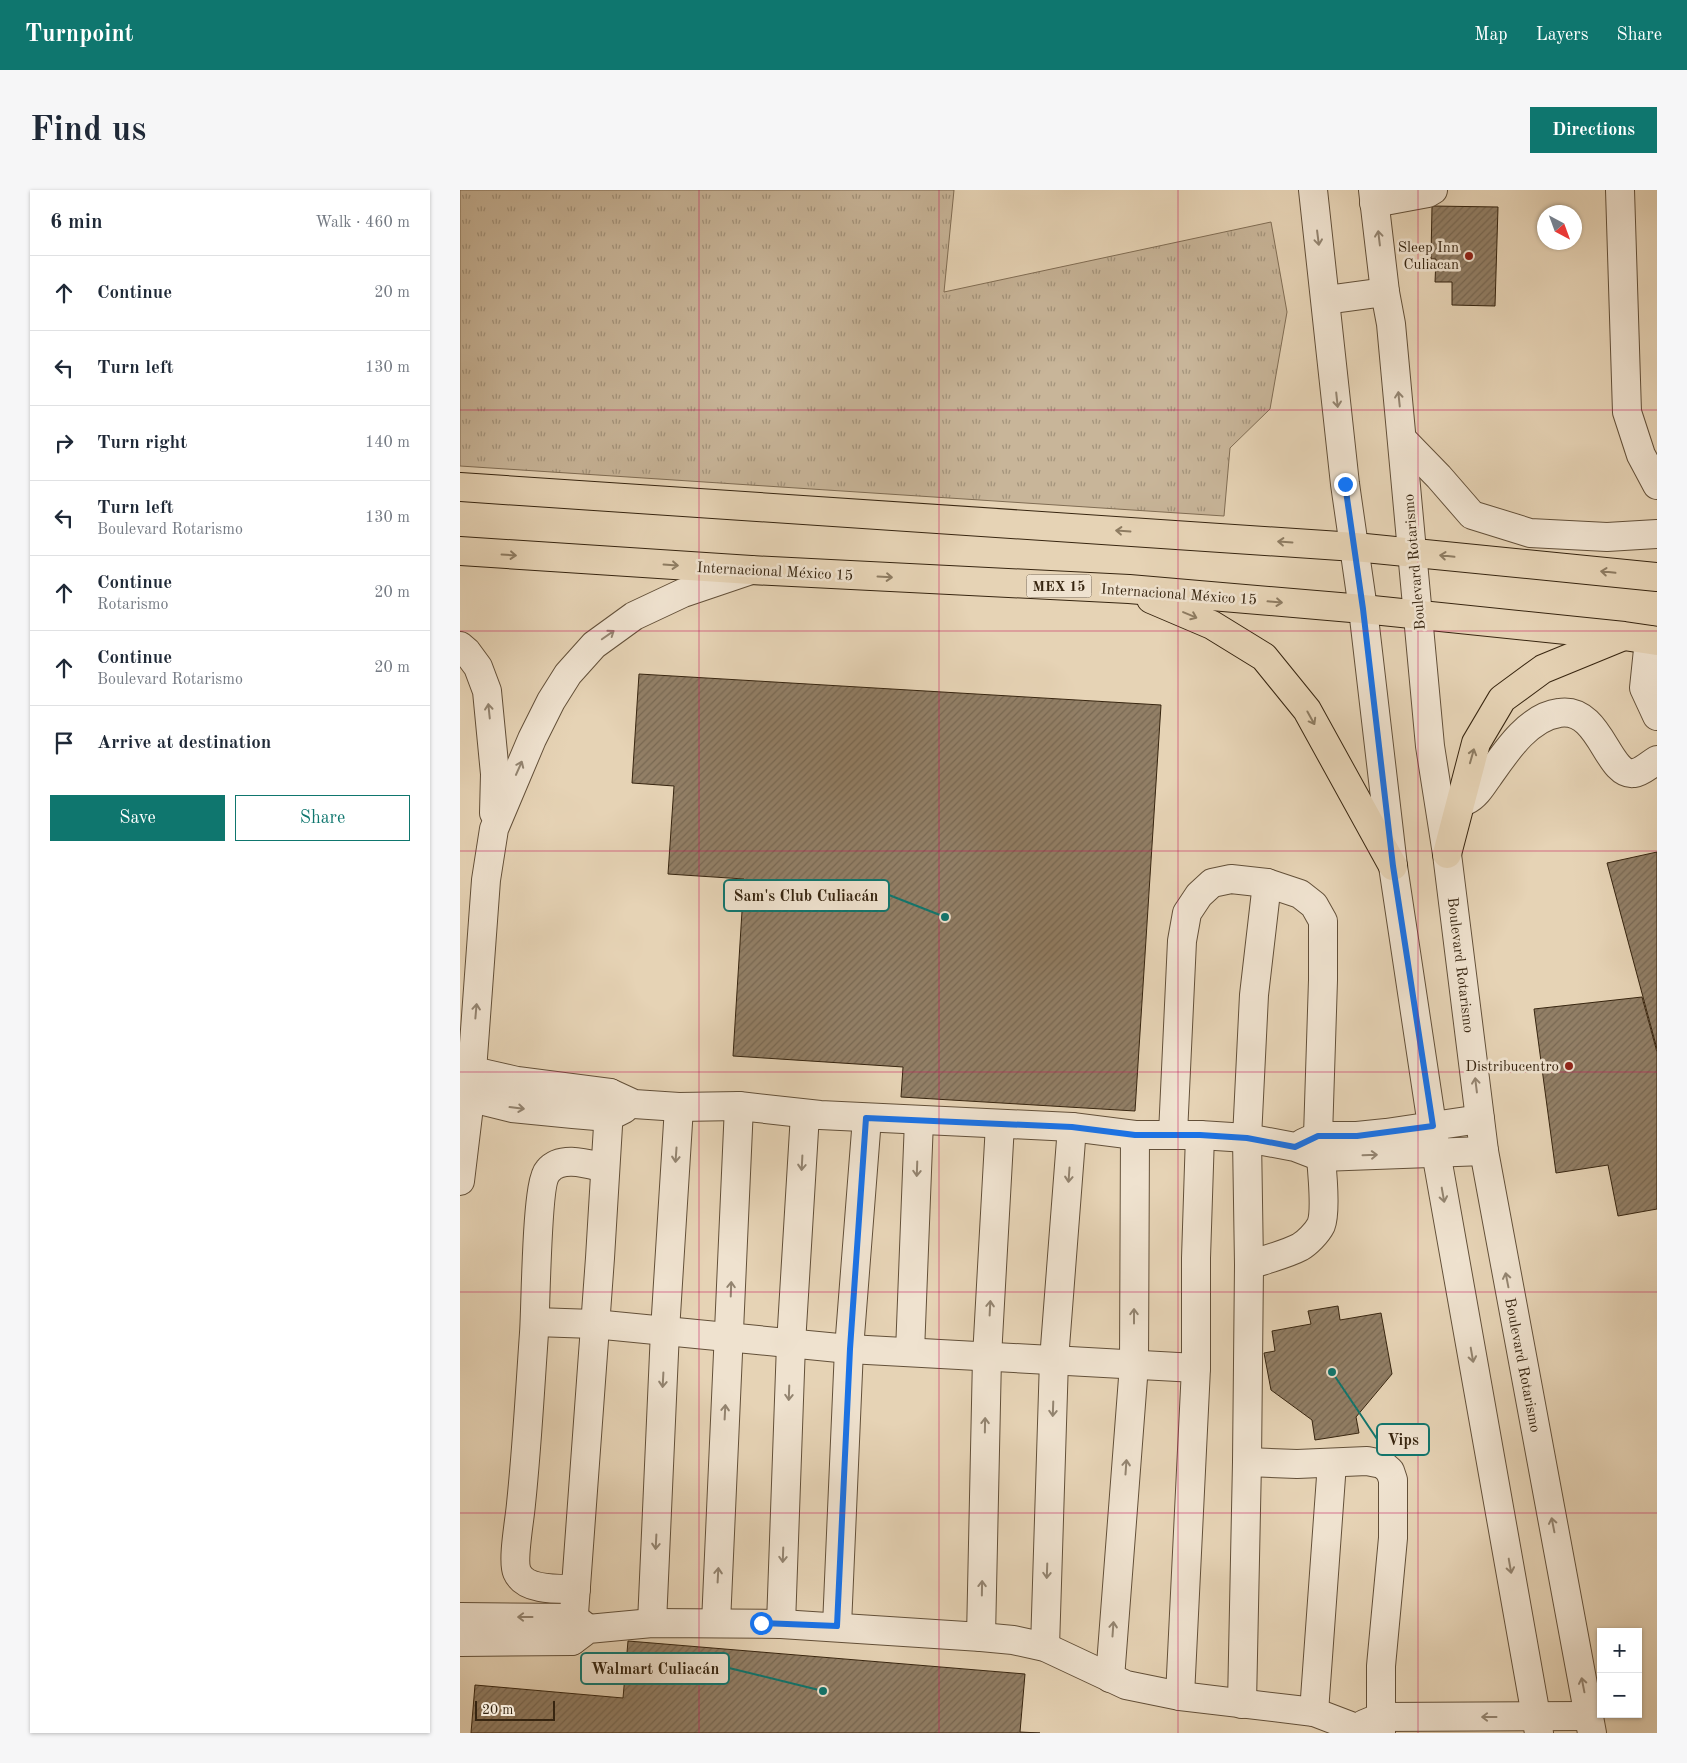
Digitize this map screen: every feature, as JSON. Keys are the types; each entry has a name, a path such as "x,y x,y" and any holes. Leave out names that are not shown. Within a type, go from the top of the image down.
{"main road":[{"path":"460,487 1355,547 1657,577"},
{"name":"Internacional México 15","path":"460,552 751,570 1129,589 1363,609 1643,639"},
{"path":"1129,589 1212,625 1264,656 1307,710 1393,866"},
{"path":"1447,854 1476,743 1502,699 1543,669 1643,639"}],"street":[{"path":"1312,190 1326,300 1345,484 1363,609 1393,866 1434,1139 1538,1725"},
{"path":"1374,197 1428,193 1433,190"},
{"path":"1620,190 1627,412 1641,455 1657,485"},
{"name":"Boulevard Rotarismo","path":"1374,197 1385,292 1391,324 1403,440 1430,746 1447,854 1484,1151 1590,1724"},
{"path":"1326,300 1385,292"},
{"path":"1403,440 1472,515 1530,533 1607,537 1657,534"},
{"path":"494,829 517,771 551,701 568,674 594,644 634,616 683,593 751,570"},
{"path":"1643,639 1644,688 1657,716"},
{"path":"460,646 478,667 487,691 495,774 494,829 486,880 465,1083 460,1181"},
{"path":"1460,800 1468,800 1478,791 1501,758 1528,729 1550,714 1568,711 1583,717 1614,761 1625,771 1633,773 1657,760"},
{"path":"1173,1134 1182,941 1187,913 1199,894 1212,883 1231,879 1267,883 1300,894 1314,906 1323,920 1323,980 1311,1147 1323,1208 1321,1224 1300,1247 1249,1265"},
{"path":"1242,1704 1249,1265 1247,1138 1254,995 1267,883"},
{"path":"465,1083 512,1108 609,1104 679,1107 739,1106 805,1114 866,1118 1072,1127 1135,1135 1173,1134 1247,1138 1311,1147 1357,1136 1434,1139 1484,1151"},
{"path":"578,1629 576,1590 609,1104"},
{"path":"716,1623 739,1106"},
{"path":"652,1623 679,1107"},
{"path":"781,1624 791,1344 805,1114"},
{"path":"837,1626 850,1349 866,1118"},
{"path":"1434,1139 1480,1119"},
{"path":"910,1352 919,1120"},
{"path":"981,1636 987,1357 1000,1124"},
{"path":"1045,1647 1054,1360 1072,1127"},
{"path":"1110,1678 1134,1365 1135,1135"},
{"path":"1180,1696 1196,1368 1196,1258 1200,1135"},
{"path":"576,1590 540,1587 528,1583 521,1578 516,1570 516,1556 535,1322 543,1178 547,1171 562,1162 605,1168"},
{"path":"535,1322 594,1324 850,1349 1196,1368"},
{"path":"1247,1462 1297,1464 1366,1461 1382,1464 1390,1471 1393,1480 1393,1538 1381,1666 1370,1728"},
{"path":"1314,1712 1332,1462"},
{"path":"460,1617 578,1629"},
{"path":"460,1642 652,1623 837,1626 981,1636 1045,1647 1126,1685 1180,1696 1314,1712 1370,1728 1590,1724"}],"green space":[{"path":"460,190 954,190 944,292 1271,222 1287,312 1270,409 1230,448 1224,516 460,466"}],"building":[{"path":"1432,206 1498,207 1495,306 1452,305 1452,282 1435,282 1436,259 1431,259"},
{"path":"639,674 1161,705 1135,1111 901,1097 903,1067 733,1056 744,879 668,874 674,786 632,783"},
{"path":"1657,852 1657,1049 1607,863"},
{"path":"1642,997 1657,1052 1657,1209 1618,1216 1608,1165 1556,1173 1534,1009"},
{"path":"1338,1306 1340,1320 1381,1313 1392,1374 1356,1417 1359,1433 1315,1440 1312,1420 1271,1390 1264,1353 1275,1351 1272,1331 1311,1324 1308,1311"},
{"path":"628,1641 1025,1674 1020,1732 1040,1733 471,1733 475,1685 623,1698"}],"place":[{"name":"Sleep Inn Culiacan","path":"1469,256"},
{"name":"Sam's Club Culiacán","path":"945,917"},
{"name":"Distribucentro","path":"1569,1066"},
{"name":"Vips","path":"1332,1372"},
{"name":"Walmart Culiacán","path":"823,1691"}],"route":[{"path":"761,1623 837,1626 850,1349 866,1118 1072,1127 1135,1135 1173,1134 1247,1138 1295,1147 1318,1136 1357,1136 1433,1126 1393,866 1363,609 1345,484"}]}
